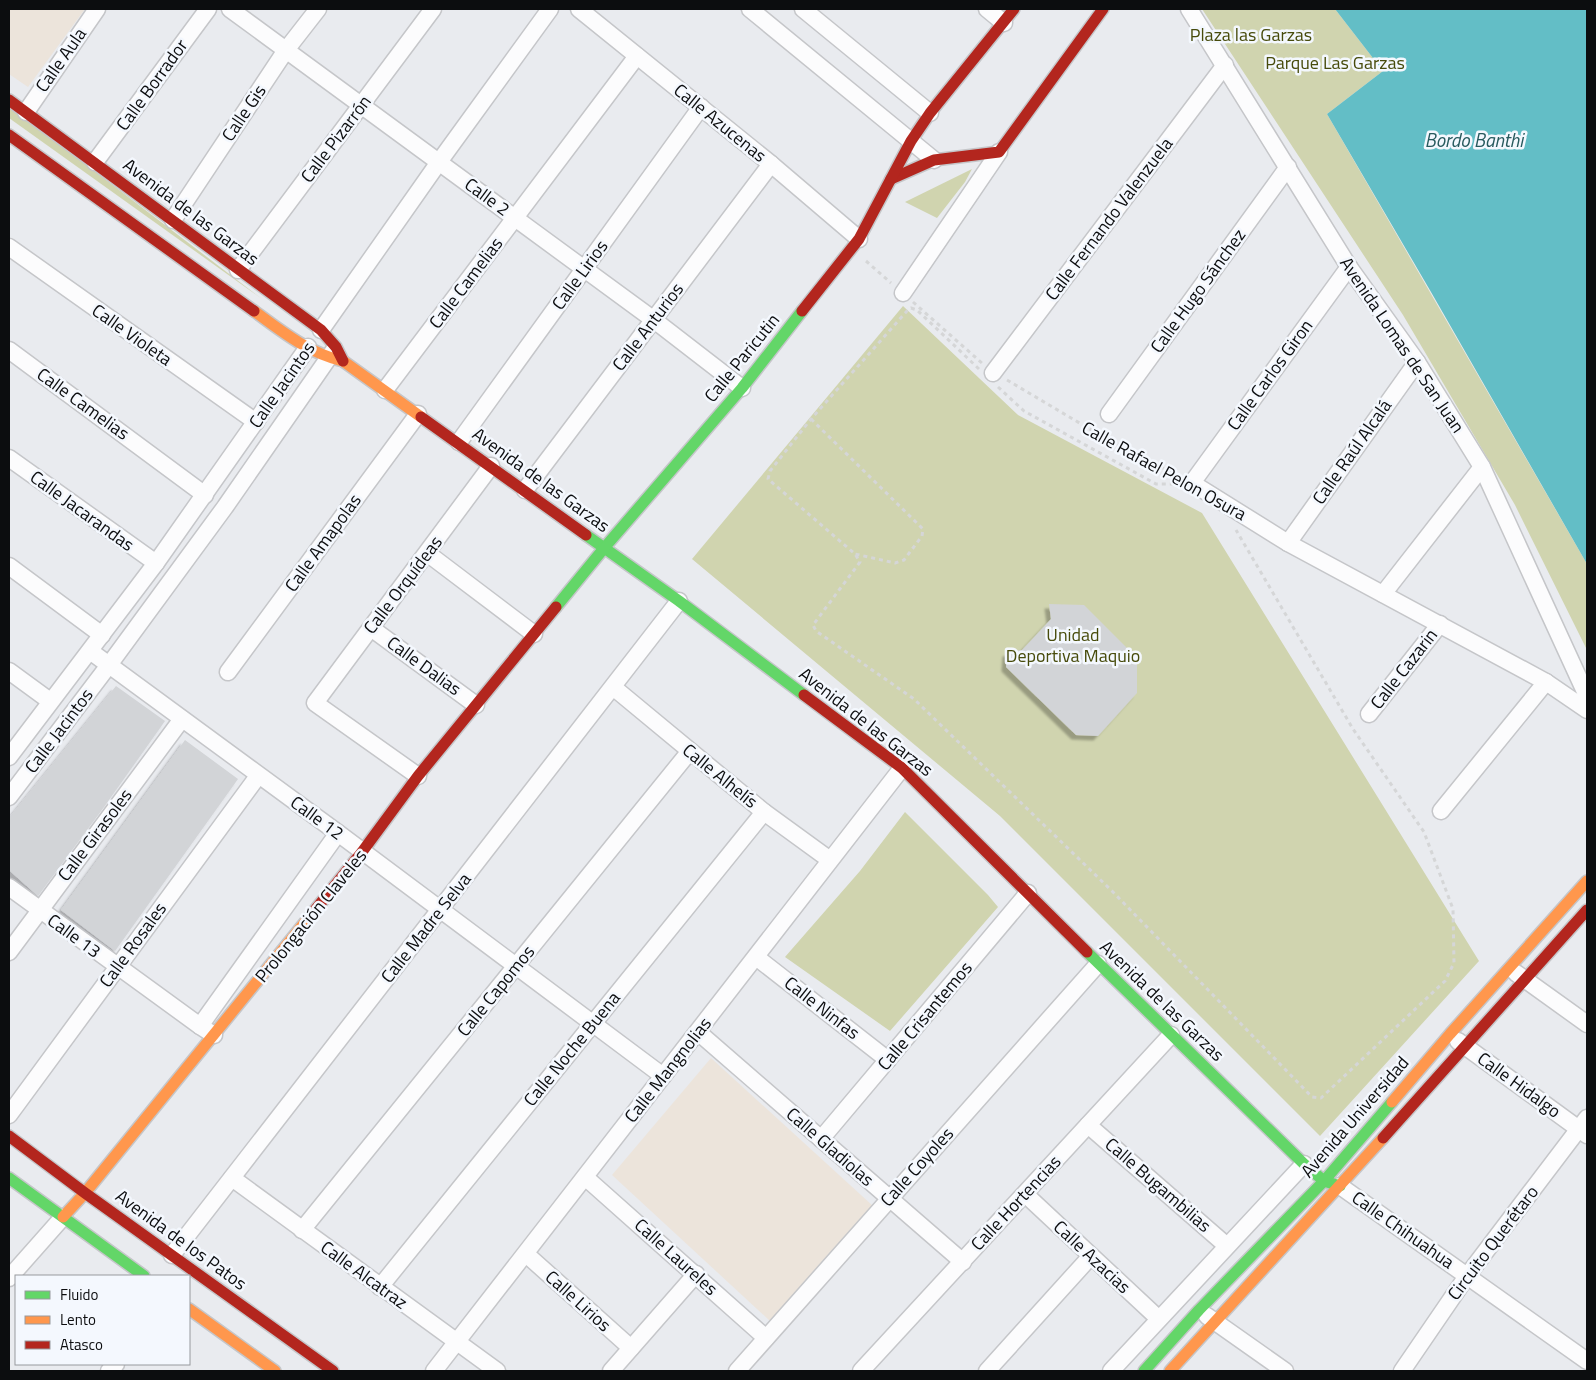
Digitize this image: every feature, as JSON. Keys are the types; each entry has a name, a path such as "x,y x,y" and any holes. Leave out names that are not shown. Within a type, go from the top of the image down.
{"street":[{"name":"Calle Aula","path":"26,112 97,9"},
{"name":"Calle Borrador","path":"95,162 208,9"},
{"name":"Calle 2","path":"230,9 654,320 742,388"},
{"name":"Calle Gis","path":"172,220 286,50 318,9"},
{"name":"Calle Pizarrón","path":"238,270 434,9"},
{"name":"Calle Jacintos","path":"9,757 50,700 156,564 438,162 550,9"},
{"name":"Calle Azucenas","path":"579,9 771,164 855,244"},
{"path":"750,9 934,160"},
{"path":"803,9 930,113"},
{"path":"987,9 1004,22"},
{"name":"Calle Paricutin","path":"605,547 742,388 855,244 911,141 930,113 1014,9"},
{"path":"903,293 999,152 1103,9"},
{"name":"Avenida Lomas de San Juan","path":"1189,9 1349,267 1417,362 1482,467 1587,696"},
{"name":"Calle Camelias","path":"385,390 637,56"},
{"name":"Calle Fernando Valenzuela","path":"990,376 1225,65"},
{"name":"Avenida de las Garzas","path":"9,100 320,330 336,355"},
{"name":"Calle Lirios","path":"459,442 701,108"},
{"name":"Avenida de las Garzas","path":"9,135 279,329 308,347 336,355 459,442 679,601 902,768 1171,1036 1304,1164 1324,1181 1340,1186"},
{"path":"891,179 934,160 999,152"},
{"name":"Calle Anturios","path":"525,490 771,164"},
{"name":"Calle Hugo Sánchez","path":"1109,414 1288,167"},
{"name":"Calle Violeta","path":"9,247 256,422"},
{"name":"Calle Carlos Giron","path":"1192,483 1349,267"},
{"name":"Calle Camelias","path":"9,350 205,495"},
{"name":"Calle Jacintos","path":"9,797 109,665 336,355"},
{"name":"Calle Raúl Alcalá","path":"1288,543 1417,362"},
{"name":"Calle Amapolas","path":"228,672 418,414"},
{"name":"Calle Jacarandas","path":"9,458 156,564"},
{"name":"Calle Orquídeas","path":"418,776 315,703 491,466"},
{"path":"1383,594 1482,467"},
{"name":"Calle Rafael Pelon Osura","path":"1192,483 1288,543 1546,682 1587,710"},
{"name":"Prolongación Claveles","path":"9,1278 85,1193 214,1035 362,852 418,776 605,547"},
{"path":"426,553 534,634"},
{"path":"9,566 102,635"},
{"name":"Calle Madre Selva","path":"172,1255 679,601"},
{"name":"Calle Cazarin","path":"1369,714 1440,624"},
{"name":"Calle Dalias","path":"372,628 476,705"},
{"name":"Calle 12","path":"90,651 338,833 663,1076"},
{"path":"9,671 50,700"},
{"path":"1441,811 1546,682"},
{"name":"Calle Alhelís","path":"612,687 764,812 830,860"},
{"name":"Calle Girasoles","path":"9,952 182,719"},
{"name":"Calle Capomos","path":"302,1230 690,751"},
{"name":"Calle Mangnolias","path":"434,1371 902,768"},
{"name":"Calle Rosales","path":"9,1115 258,776"},
{"name":"Calle Noche Buena","path":"380,1286 764,812"},
{"path":"200,1026 338,833"},
{"name":"Avenida Universidad","path":"1144,1371 1199,1310 1324,1181 1450,1034 1587,881"},
{"name":"Calle 13","path":"9,887 117,968 214,1035"},
{"name":"Calle Crisantemos","path":"821,1139 1028,893"},
{"name":"Avenida Universidad","path":"1170,1371 1340,1186 1587,910"},
{"name":"Calle Ninfas","path":"756,957 888,1060"},
{"name":"Calle Coyoles","path":"737,1371 1098,964"},
{"path":"1510,969 1587,1024"},
{"name":"Calle Gladiolas","path":"698,1032 963,1262"},
{"name":"Calle Hidalgo","path":"1450,1034 1464,1046 1585,1127"},
{"name":"Calle Hortencias","path":"862,1371 1171,1036"},
{"name":"Calle Bugambilias","path":"1088,1125 1227,1246"},
{"name":"Circuito Querétaro","path":"1402,1371 1467,1276 1585,1127"},
{"name":"Avenida de los Patos","path":"9,1136 172,1255 230,1302 333,1371"},
{"path":"1111,1371 1304,1164"},
{"name":"Calle Laureles","path":"585,1176 766,1338"},
{"path":"9,1178 143,1275"},
{"name":"Calle Alcatraz","path":"232,1178 497,1371"},
{"name":"Calle Chihuahua","path":"1340,1186 1587,1361"},
{"name":"Calle Azacias","path":"1025,1194 1159,1319"},
{"name":"Calle Lirios","path":"526,1254 631,1348"},
{"path":"987,1371 1091,1256"},
{"path":"611,1371 696,1274"},
{"path":"190,1310 215,1322 275,1371"},
{"path":"1199,1310 1285,1371"}],"path":[{"name":"Calle Rafael Pelon Osura","path":"855,244 990,376 1192,483"},
{"path":"1192,483 1156,484 1024,411 990,376 917,310 911,308 811,419 770,471 768,479 855,554 860,562 812,625 816,631 914,699 1112,891 1312,1097 1321,1098 1445,981 1454,964 1453,909 1424,832 1353,729 1233,525"},
{"path":"811,419 923,530 922,536 904,560 900,562 895,563 855,554"}],"shaded area":[{"path":"9,9 85,9 28,87 9,74"},
{"path":"711,1058 873,1206 770,1321 612,1175"}],"green space":[{"name":"Plaza las Garzas","path":"1202,9 1335,9 1383,71 1327,114 1587,564 1587,650 1515,505 1403,315"},
{"path":"9,106 262,299 9,118"},
{"path":"972,169 965,182 937,218 905,202"},
{"name":"Unidad Deportiva Maquio","path":"903,306 1018,415 1202,513 1479,961 1320,1136 1000,816 692,559"},
{"path":"905,812 998,907 890,1031 785,957 860,871"}],"water":[{"name":"Bordo Banthi","path":"1335,9 1587,9 1587,564 1327,114 1383,71"}],"building":[{"path":"1049,604 1084,605 1137,658 1137,693 1098,736 1076,735 1006,667 1007,652 1022,650 1051,619"},
{"path":"116,686 165,721 38,896 9,870 9,818"},
{"path":"185,740 238,779 115,951 61,910"}],"traffic: fast":[{"path":"556,607 742,388 802,311"},
{"path":"586,535 679,601 804,695"},
{"path":"1087,952 1304,1164 1324,1181 1340,1186"},
{"path":"1144,1371 1199,1310 1324,1181 1392,1102"},
{"path":"9,1178 143,1275"}],"traffic: slow":[{"path":"254,311 285,334 307,347 331,358 343,361 421,417"},
{"path":"1392,1102 1587,881"},
{"path":"63,1217 85,1193 311,915"},
{"path":"1170,1371 1383,1138"},
{"path":"190,1310 275,1371"}],"traffic: jam":[{"path":"802,311 859,239 911,141 930,113 1014,9"},
{"path":"891,179 934,160 999,152 1103,9"},
{"path":"9,100 321,330 336,347 343,361"},
{"path":"9,135 254,311"},
{"path":"421,417 586,535"},
{"path":"311,915 362,852 418,776 556,607"},
{"path":"804,695 902,768 1087,952"},
{"path":"1383,1138 1587,910"},
{"path":"9,1136 85,1193 333,1371"}],"park label":[{"name":"Parque Las Garzas","path":"1335,63"}]}
